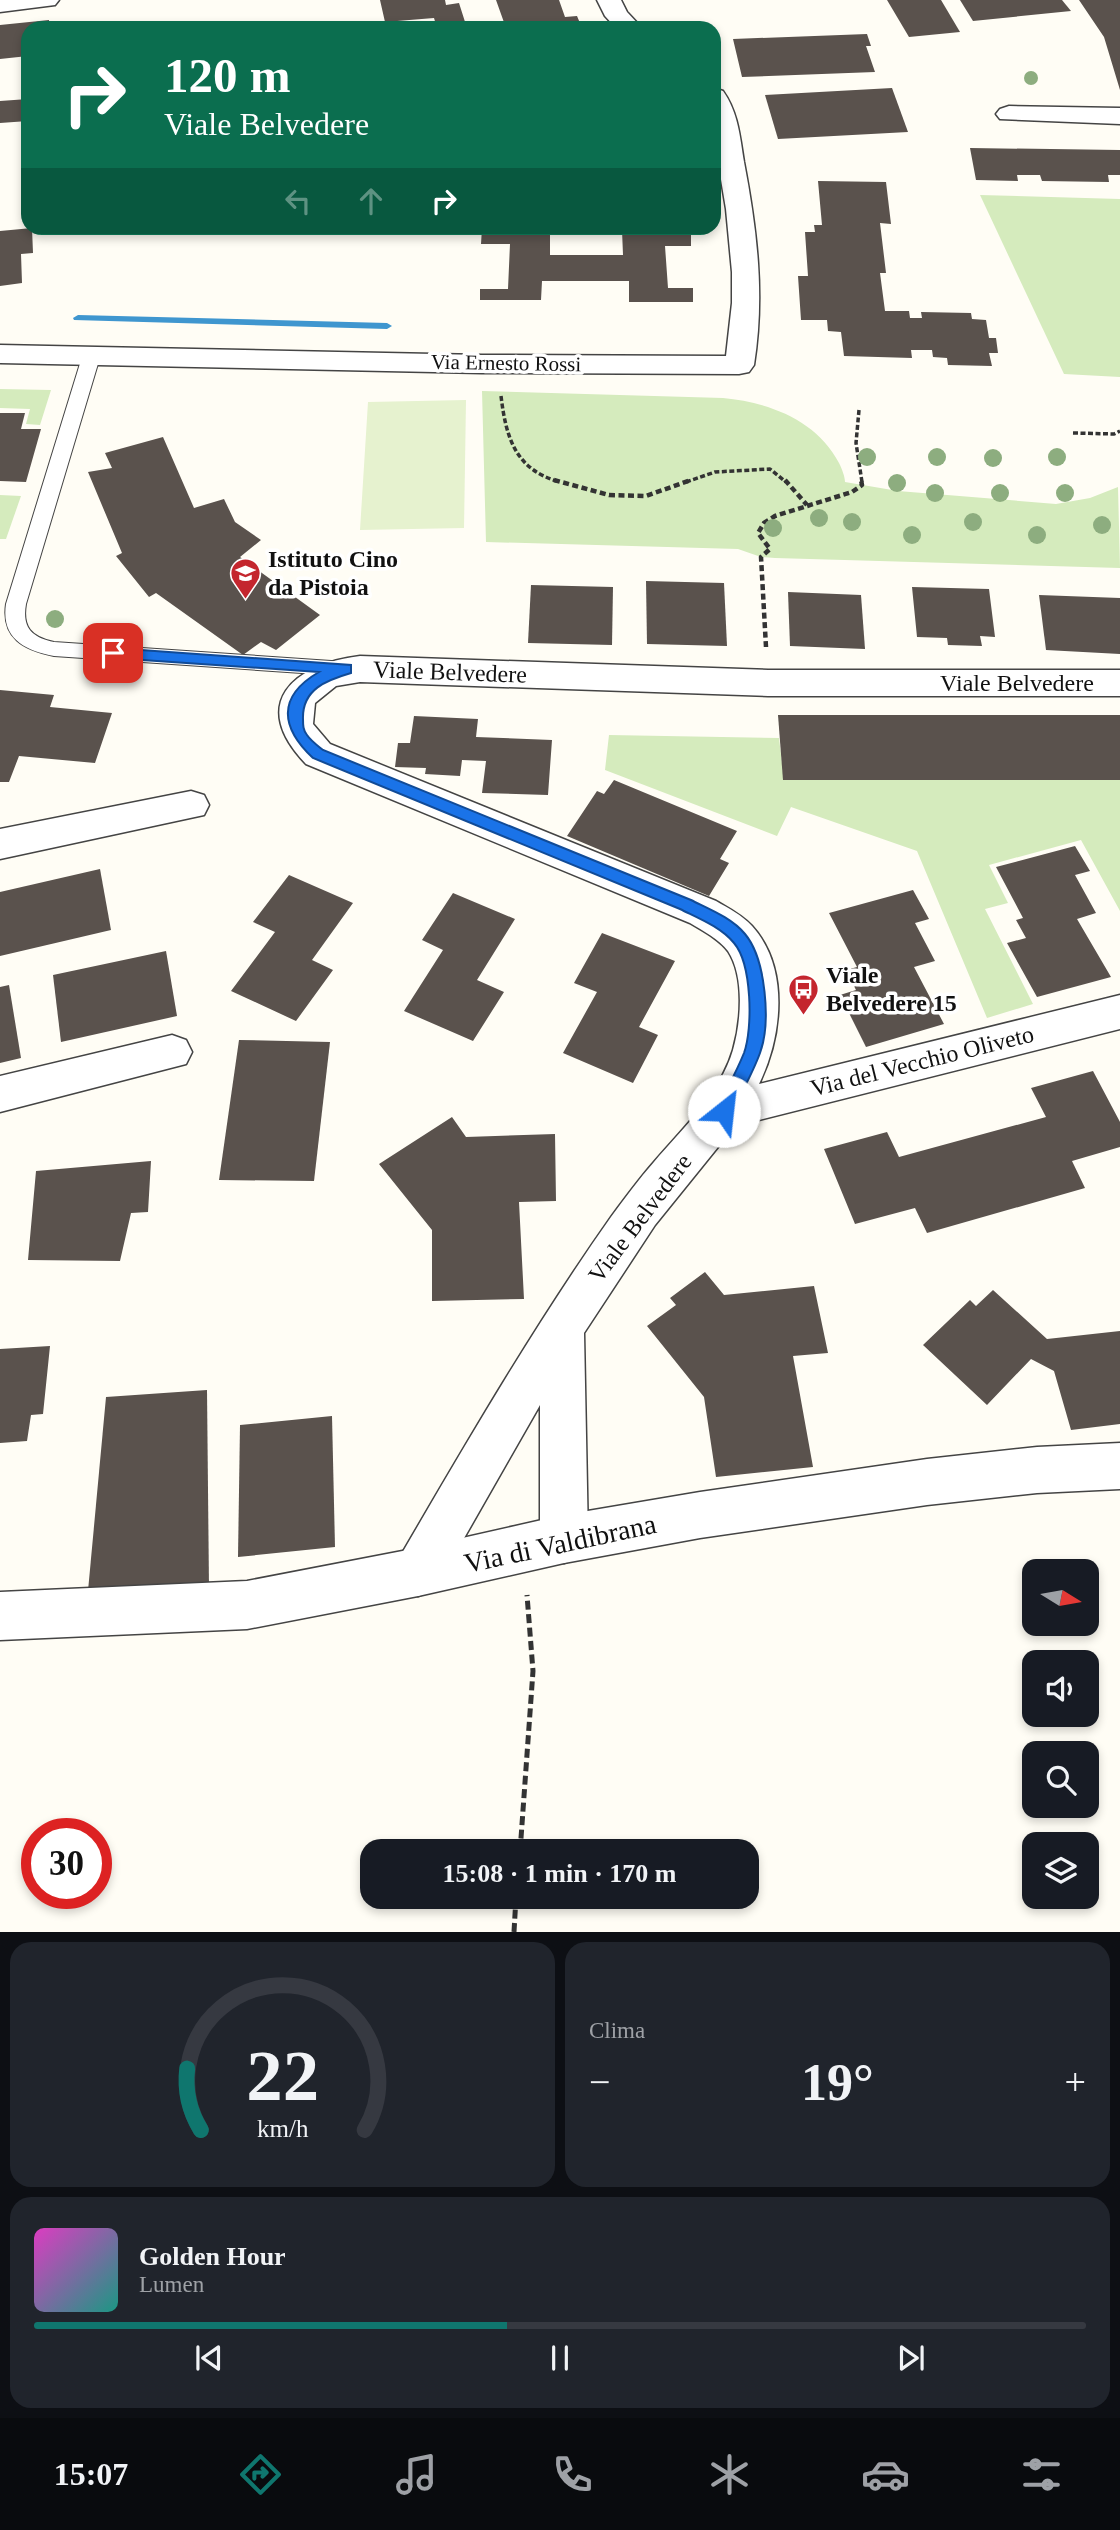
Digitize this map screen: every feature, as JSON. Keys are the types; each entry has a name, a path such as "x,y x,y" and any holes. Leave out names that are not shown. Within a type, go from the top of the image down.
{"street":[{"path":"0,5 47,0"},
{"path":"608,0 622,21"},
{"name":"Via Ernesto Rossi","path":"0,354 502,364 738,365 748,312 746,267 721,112"},
{"path":"1009,114 1120,116"},
{"name":"Viale Belvedere","path":"418,1572 562,1329 648,1203 724,1111 746,1070 756,1032 756,979 752,962 739,937 720,923 685,905 318,754 301,738 295,726 295,708 305,690 327,674 346,669 768,683 1120,683"},
{"path":"0,844 191,805"},
{"name":"Via del Vecchio Oliveto","path":"724,1111 1120,1012"},
{"path":"0,1094 172,1052"},
{"path":"544,1544 562,1329"},
{"name":"Via di Valdibrana","path":"0,1616 247,1605 701,1515 927,1482 1037,1470 1120,1465"}],"lane":[{"path":"91,357 16,604 14,619 18,633 30,642 54,649 346,669"}],"path":[{"path":"502,364 500,391 504,419 515,454 549,480 609,495 646,496 715,472 770,469 779,474 807,505"},
{"path":"768,683 761,557 770,549 758,533 760,527 774,518 807,505 856,492 862,485 856,443 859,410"},
{"path":"1073,433 1114,434 1120,430"},
{"path":"521,1839 544,1544"},
{"path":"514,1931 515,1909"}],"green space":[{"path":"980,195 1120,199 1120,377 1064,374"},
{"path":"0,389 51,390 40,425 26,424 30,409 0,408"},
{"path":"482,391 723,398 757,404 790,416 818,435 839,463 845,482 898,491 1056,504 1090,498 1118,487 1120,568 775,558 761,557 738,549 486,542"},
{"path":"466,400 464,528 360,530 368,402"},
{"path":"0,495 21,496 6,539 0,539"},
{"path":"609,735 779,738 784,780 1120,780 1120,911 1081,840 989,865 1008,903 985,909 1033,1004 987,1018 917,851 791,807 777,836 605,770"}],"building":[{"path":"380,0 445,0 446,5 459,3 465,21 435,21 434,18 385,21"},
{"path":"496,0 559,0 565,17 577,16 579,21 504,21"},
{"path":"887,0 941,0 960,32 909,37"},
{"path":"960,0 1062,0 1071,11 973,21"},
{"path":"1079,0 1120,0 1120,90 1104,37"},
{"path":"21,23 21,57 0,59 0,25"},
{"path":"867,34 871,46 866,46 875,72 742,77 733,39"},
{"path":"892,88 908,132 778,139 765,95"},
{"path":"21,100 21,122 0,123 0,101"},
{"path":"970,148 1120,150 1120,175 1108,175 1109,182 1042,181 1040,175 1017,175 1018,181 976,180"},
{"path":"818,181 886,182 891,224 880,223 886,273 880,273 885,311 909,311 910,318 922,318 921,312 971,313 972,319 986,320 989,338 996,338 998,353 989,353 992,366 948,365 947,358 933,357 932,350 911,350 912,358 844,356 841,332 828,331 827,320 801,320 798,276 808,276 805,232 815,232 814,225 822,225"},
{"path":"21,229 21,235 32,235 33,253 21,254 22,283 0,286 0,231"},
{"path":"482,235 550,235 550,255 623,255 622,235 691,235 691,246 665,246 668,288 693,288 693,302 629,302 629,281 542,281 541,300 480,300 480,289 508,289 510,244 481,244"},
{"path":"0,413 25,413 21,429 41,429 26,482 0,481"},
{"path":"163,437 194,508 224,499 235,522 261,540 240,557 320,615 276,650 261,642 243,655 156,593 149,597 116,556 122,553 88,472 112,468 105,453"},
{"path":"646,581 724,583 727,646 647,644"},
{"path":"531,585 613,587 612,645 528,643"},
{"path":"912,587 989,589 995,637 980,636 982,646 948,645 947,638 917,637"},
{"path":"788,592 861,595 865,649 790,646"},
{"path":"1039,595 1120,598 1120,654 1046,650"},
{"path":"0,690 54,695 50,707 112,713 95,763 19,756 9,782 0,782"},
{"path":"778,715 1120,715 1120,780 783,780"},
{"path":"414,716 478,719 476,737 552,740 548,795 482,793 486,761 462,760 460,776 425,774 426,768 395,767 398,743 410,743"},
{"path":"614,780 737,831 720,859 729,863 709,896 567,836 597,791 604,794"},
{"path":"1075,846 1090,871 1075,875 1096,913 1077,919 1111,977 1037,997 1007,943 1026,938 1016,920 1023,918 996,867"},
{"path":"100,869 111,930 0,956 0,892"},
{"path":"289,875 353,903 312,960 333,970 296,1021 231,991 275,932 253,922"},
{"path":"913,890 929,919 915,923 935,961 914,967 944,1024 866,1047 840,995 856,990 846,970 857,967 829,913"},
{"path":"453,893 515,919 477,980 504,992 473,1041 404,1011 443,950 422,940"},
{"path":"602,933 675,961 639,1027 658,1035 633,1083 563,1053 597,992 574,983"},
{"path":"166,951 177,1016 61,1042 53,975"},
{"path":"9,985 21,1058 0,1063 0,987"},
{"path":"239,1040 330,1042 314,1181 219,1180"},
{"path":"1093,1071 1120,1122 1120,1147 1072,1161 1085,1188 927,1233 915,1208 855,1224 824,1149 887,1132 899,1157 1046,1117 1031,1088"},
{"path":"452,1117 466,1137 555,1134 556,1201 519,1202 524,1299 432,1301 432,1230 379,1164"},
{"path":"151,1161 148,1212 131,1213 120,1261 28,1260 36,1171"},
{"path":"705,1272 724,1295 814,1286 828,1353 793,1356 813,1467 716,1477 704,1397 647,1326 676,1305 670,1298"},
{"path":"993,1290 1047,1339 1120,1331 1120,1424 1071,1430 1054,1371 1031,1359 987,1405 923,1345 970,1300 976,1306"},
{"path":"50,1346 43,1414 31,1415 27,1441 0,1443 0,1349"},
{"path":"207,1390 209,1588 88,1591 106,1397"},
{"path":"332,1416 335,1547 238,1557 240,1425"}],"waterway":[{"path":"78,318 387,326"}],"place":[{"name":"Istituto Cino da Pistoia","path":"245,600"},
{"name":"Viale Belvedere 15","path":"803,1016"}],"route":[{"path":"113,653 346,669 327,674 315,681 299,698 295,708 295,726 301,738 318,754 703,912 739,937 752,962 756,979 756,1032 746,1070 724,1111"}]}
